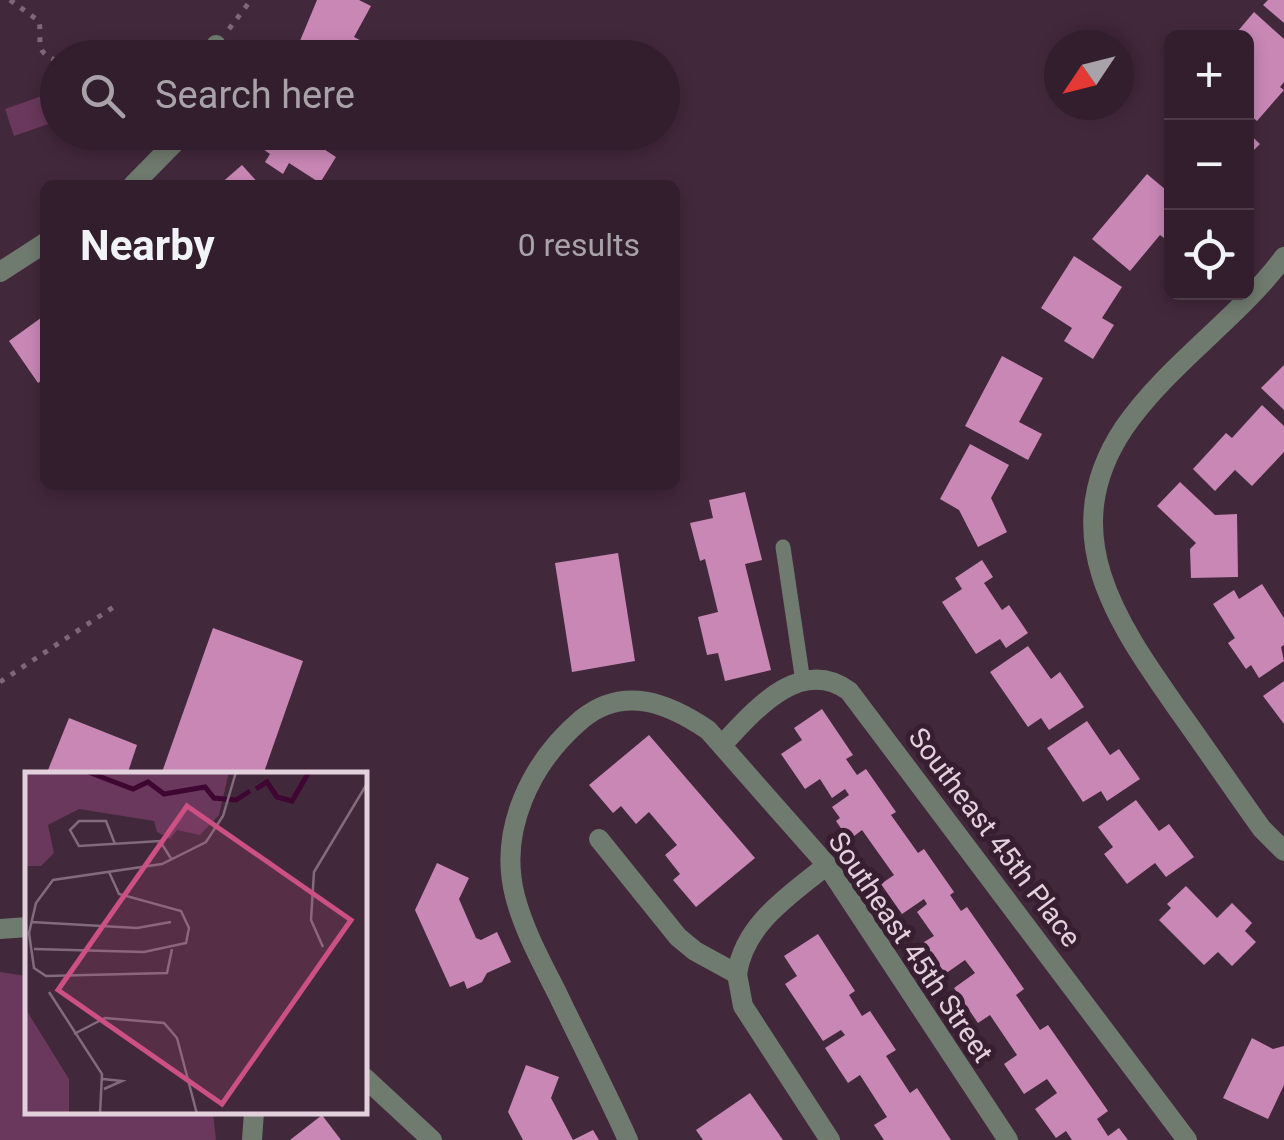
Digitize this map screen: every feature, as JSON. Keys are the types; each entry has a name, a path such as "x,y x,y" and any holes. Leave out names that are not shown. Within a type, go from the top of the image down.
{"street":[{"path":"138,180 167,150"},
{"path":"0,272 40,246"},
{"path":"1284,256 1124,428 1099,482 1094,538 1098,571 1128,638 1262,829 1284,850"},
{"name":"Southeast 45th Place","path":"803,682 825,680 841,684 862,704 1186,1140"},
{"path":"722,745 774,694 803,682"},
{"name":"Southeast 45th Street","path":"628,1140 524,925 511,877 514,826 549,752 567,732 604,706 646,699 708,730 827,865 1008,1140"},
{"path":"599,838 678,936 696,952 737,974"},
{"path":"827,865 778,906 752,934 740,952 737,974 743,1006 830,1140"},
{"path":"0,929 25,927"},
{"path":"368,1081 432,1140"},
{"path":"252,1140 254,1115"}],"lane":[{"path":"784,547 803,682"}],"path":[{"path":"10,0 39,21 40,50"},
{"path":"224,40 251,0"},
{"path":"0,682 118,604"}],"shaded area":[{"path":"40,97 40,127 14,136 5,109"},
{"path":"0,972 25,976 25,1115 213,1115 216,1140 0,1140"}],"building":[{"path":"317,0 359,0 371,6 354,37 360,40 300,40"},
{"path":"1268,0 1284,0 1284,23 1263,5"},
{"path":"1254,12 1284,39 1284,82 1280,87 1284,90 1257,121 1254,30 1239,30"},
{"path":"264,150 325,150 336,157 322,180 315,180 289,163 283,174 265,162 270,154"},
{"path":"242,165 256,180 225,180"},
{"path":"1147,174 1164,188 1164,238 1160,235 1130,271 1092,239"},
{"path":"1074,256 1122,287 1102,318 1114,325 1093,359 1064,341 1072,328 1041,308"},
{"path":"40,319 40,382 38,383 9,341"},
{"path":"1002,356 1043,378 1019,422 1042,434 1028,460 965,426"},
{"path":"1284,365 1284,410 1261,388"},
{"path":"1262,405 1284,426 1284,452 1252,486 1235,470 1215,491 1193,469 1226,433 1232,438"},
{"path":"970,444 1009,465 991,498 1007,532 978,547 959,510 940,499"},
{"path":"1180,482 1215,515 1237,514 1238,577 1191,578 1190,549 1196,543 1157,506"},
{"path":"745,492 762,560 745,564 771,670 725,681 718,653 707,655 698,617 718,612 705,559 700,561 690,523 713,518 709,500"},
{"path":"618,553 635,661 572,672 555,563"},
{"path":"982,560 993,577 984,583 1002,610 1009,605 1028,633 1006,648 1000,639 976,654 942,602 962,589 955,578"},
{"path":"1262,584 1284,618 1284,661 1259,678 1251,665 1246,669 1228,643 1235,638 1213,604 1234,590 1239,599"},
{"path":"213,628 303,661 264,772 162,772"},
{"path":"1028,646 1051,679 1060,672 1084,707 1049,730 1041,718 1028,727 990,672"},
{"path":"1284,681 1284,724 1263,696"},
{"path":"822,709 853,755 846,759 857,775 866,769 918,853 924,849 954,892 950,895 961,911 967,907 1024,989 1016,995 1040,1030 1048,1025 1108,1111 1097,1119 1108,1136 1119,1128 1128,1140 1072,1140 1066,1131 1056,1138 1035,1109 1057,1093 1047,1079 1024,1094 1004,1064 1017,1055 990,1015 978,1023 954,988 975,973 965,960 945,974 924,942 934,936 917,912 927,904 924,899 902,914 881,884 894,875 862,830 849,840 836,821 840,818 832,807 849,795 845,789 832,798 820,779 805,789 781,754 802,740 794,728"},
{"path":"69,718 137,745 128,772 47,772"},
{"path":"1087,721 1110,755 1119,749 1140,779 1107,801 1101,791 1083,802 1047,748"},
{"path":"649,735 755,858 696,907 673,880 680,874 665,855 677,845 649,812 636,824 621,806 613,813 589,785"},
{"path":"1136,800 1159,831 1169,824 1194,857 1166,877 1155,863 1127,884 1104,854 1113,847 1098,827"},
{"path":"437,863 469,878 459,899 476,938 481,940 497,932 511,962 487,973 482,982 467,989 464,981 450,987 415,910"},
{"path":"1186,886 1217,918 1232,903 1252,923 1245,931 1256,942 1232,966 1218,952 1204,965 1159,920 1171,908 1167,904"},
{"path":"818,934 855,991 849,995 862,1016 870,1011 896,1050 886,1056 910,1093 917,1088 951,1140 884,1140 874,1125 887,1117 860,1075 848,1083 825,1048 845,1035 841,1030 823,1041 785,984 797,976 784,956"},
{"path":"1252,1038 1273,1049 1284,1046 1284,1085 1268,1119 1223,1098"},
{"path":"526,1065 559,1077 551,1098 573,1140 523,1140 508,1112"},
{"path":"750,1093 783,1140 703,1140 696,1130"},
{"path":"322,1115 341,1140 290,1140"},
{"path":"593,1130 599,1140 573,1140"}]}
